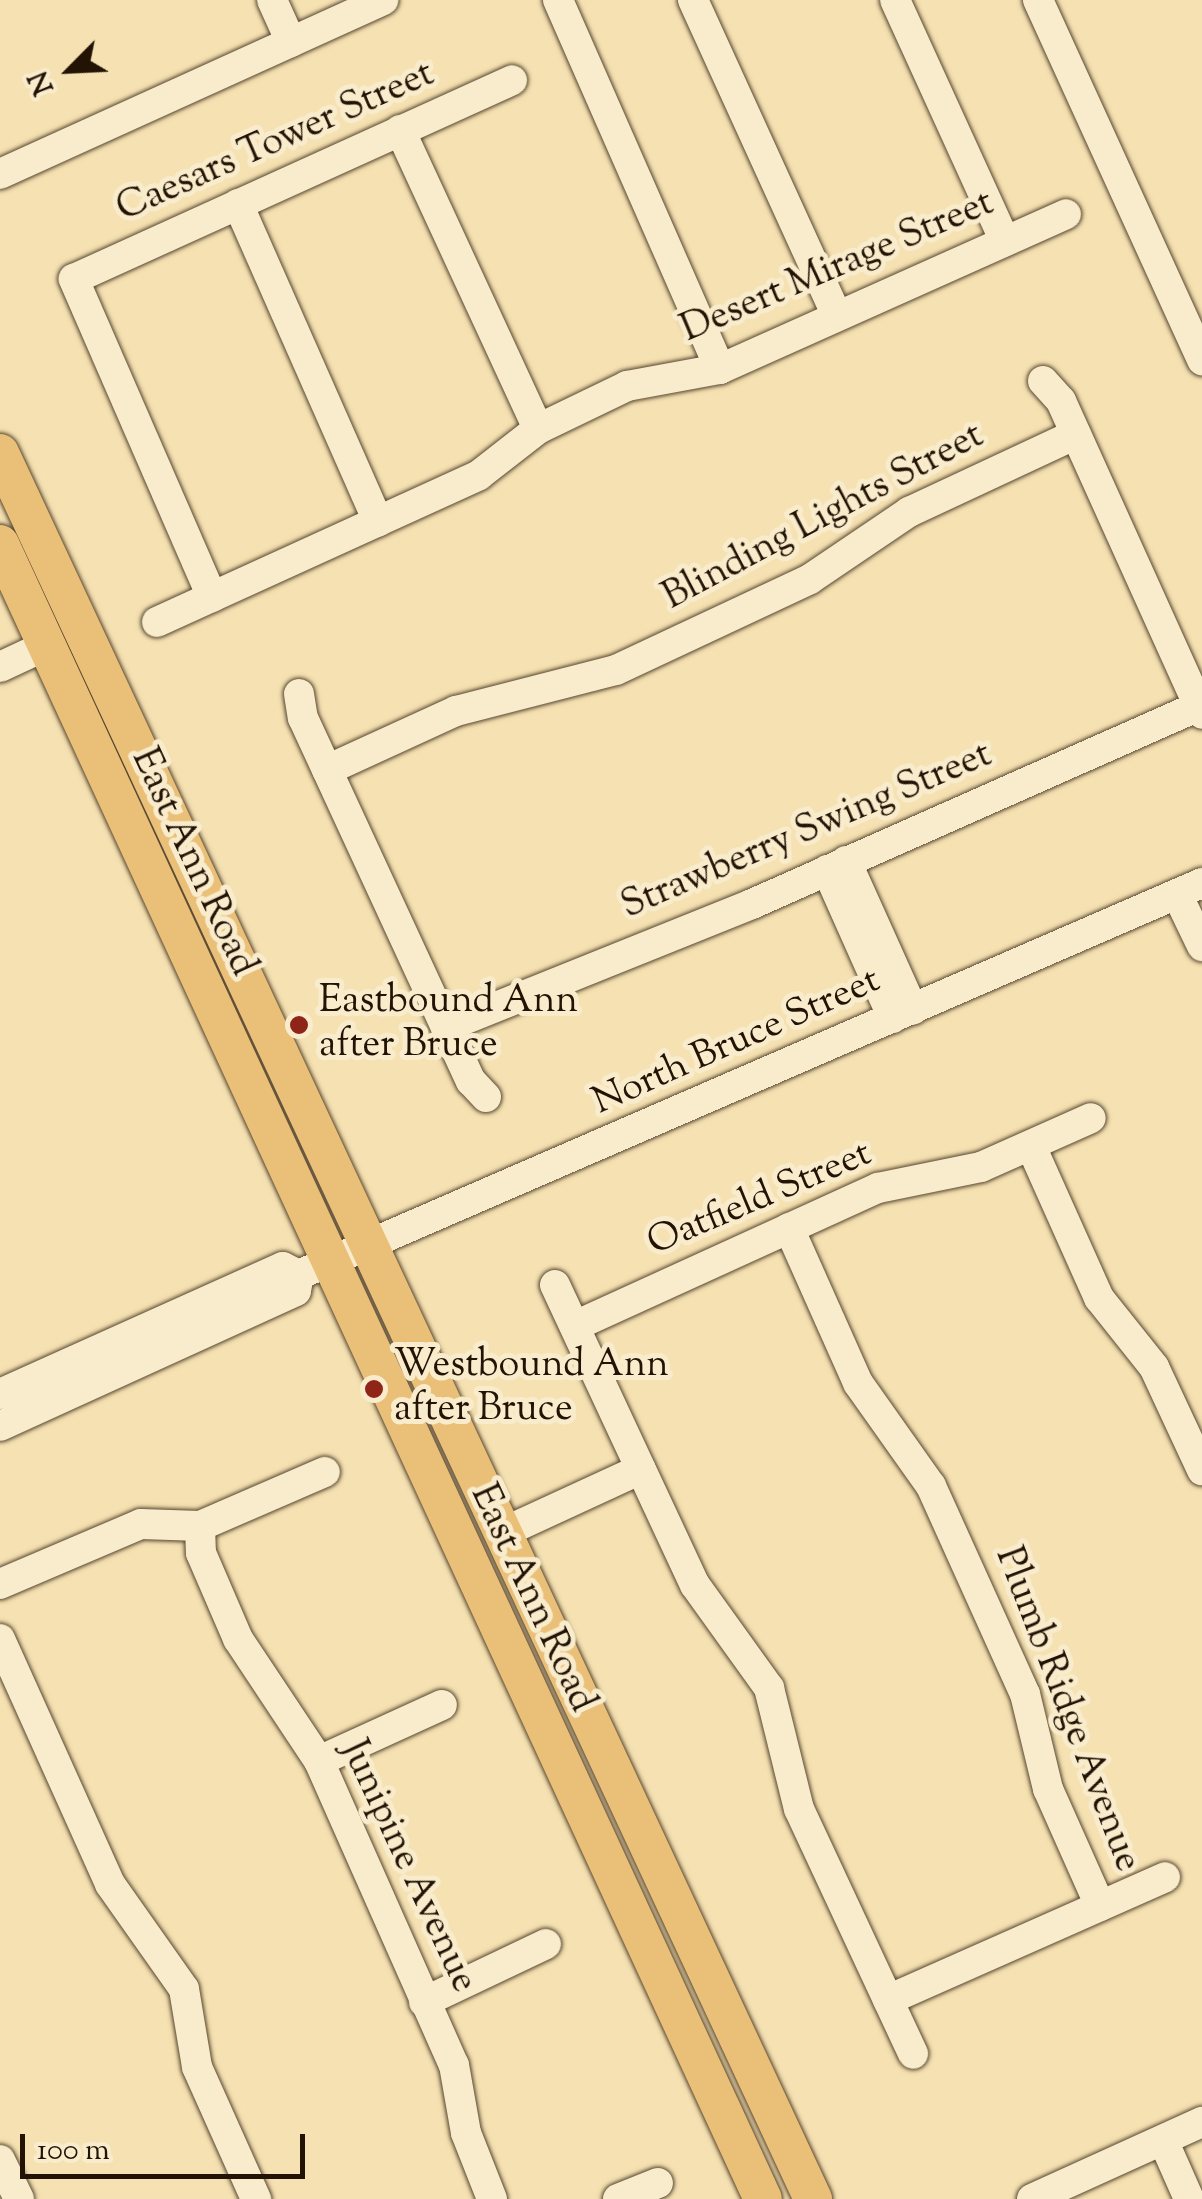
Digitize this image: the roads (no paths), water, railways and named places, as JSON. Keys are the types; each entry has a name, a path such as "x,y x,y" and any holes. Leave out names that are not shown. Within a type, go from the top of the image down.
{"main road":[{"name":"East Ann Road","path":"0,453 812,2199"},
{"name":"East Ann Road","path":"0,544 318,1267 763,2199"}],"street":[{"path":"272,0 291,42"},
{"path":"0,174 383,0"},
{"path":"558,0 720,369"},
{"path":"895,0 1006,241"},
{"path":"1038,0 1202,360"},
{"path":"699,2 837,316"},
{"name":"Caesars Tower Street","path":"212,597 74,279 512,80"},
{"path":"400,130 538,430"},
{"path":"238,204 378,521"},
{"name":"Desert Mirage Street","path":"157,622 479,475 538,430 627,386 720,369 1066,214"},
{"path":"1043,382 1076,434 1200,710"},
{"name":"Blinding Lights Street","path":"327,770 456,711 594,677 746,611 810,579 909,512 1076,434"},
{"path":"0,667 47,646"},
{"path":"299,694 327,770 471,1081 486,1097"},
{"name":"Strawberry Swing Street","path":"446,1027 837,866 1200,710"},
{"path":"837,866 903,1014"},
{"path":"1190,889 1202,946"},
{"name":"North Bruce Street","path":"318,1267 1190,889"},
{"name":"Oatfield Street","path":"575,1326 878,1188 981,1168 1092,1118"},
{"path":"1031,1146 1099,1298 1154,1367 1202,1470"},
{"name":"Plumb Ridge Avenue","path":"789,1228 858,1383 931,1486 1025,1694 1048,1789 1100,1906"},
{"path":"0,1394 282,1267 299,1275 296,1291 0,1426"},
{"path":"556,1285 695,1585 769,1688 796,1800 913,2054"},
{"path":"500,1534 641,1469"},
{"path":"0,1584 141,1524 200,1526 326,1472"},
{"name":"Junipine Avenue","path":"200,1526 201,1553 238,1639 318,1761 454,2065 466,2134 492,2199"},
{"path":"0,1639 110,1884 184,1989 197,2066 256,2199"},
{"path":"318,1761 442,1705"},
{"path":"888,2000 1165,1877"},
{"path":"424,2002 546,1944"},
{"path":"1032,2199 1202,2122"},
{"path":"1164,2140 1189,2199"},
{"path":"0,2160 19,2199"},
{"path":"618,2199 658,2183"}],"place":[{"name":"Eastbound Ann after Bruce","path":"299,1025"},
{"name":"Westbound Ann after Bruce","path":"374,1389"}]}
